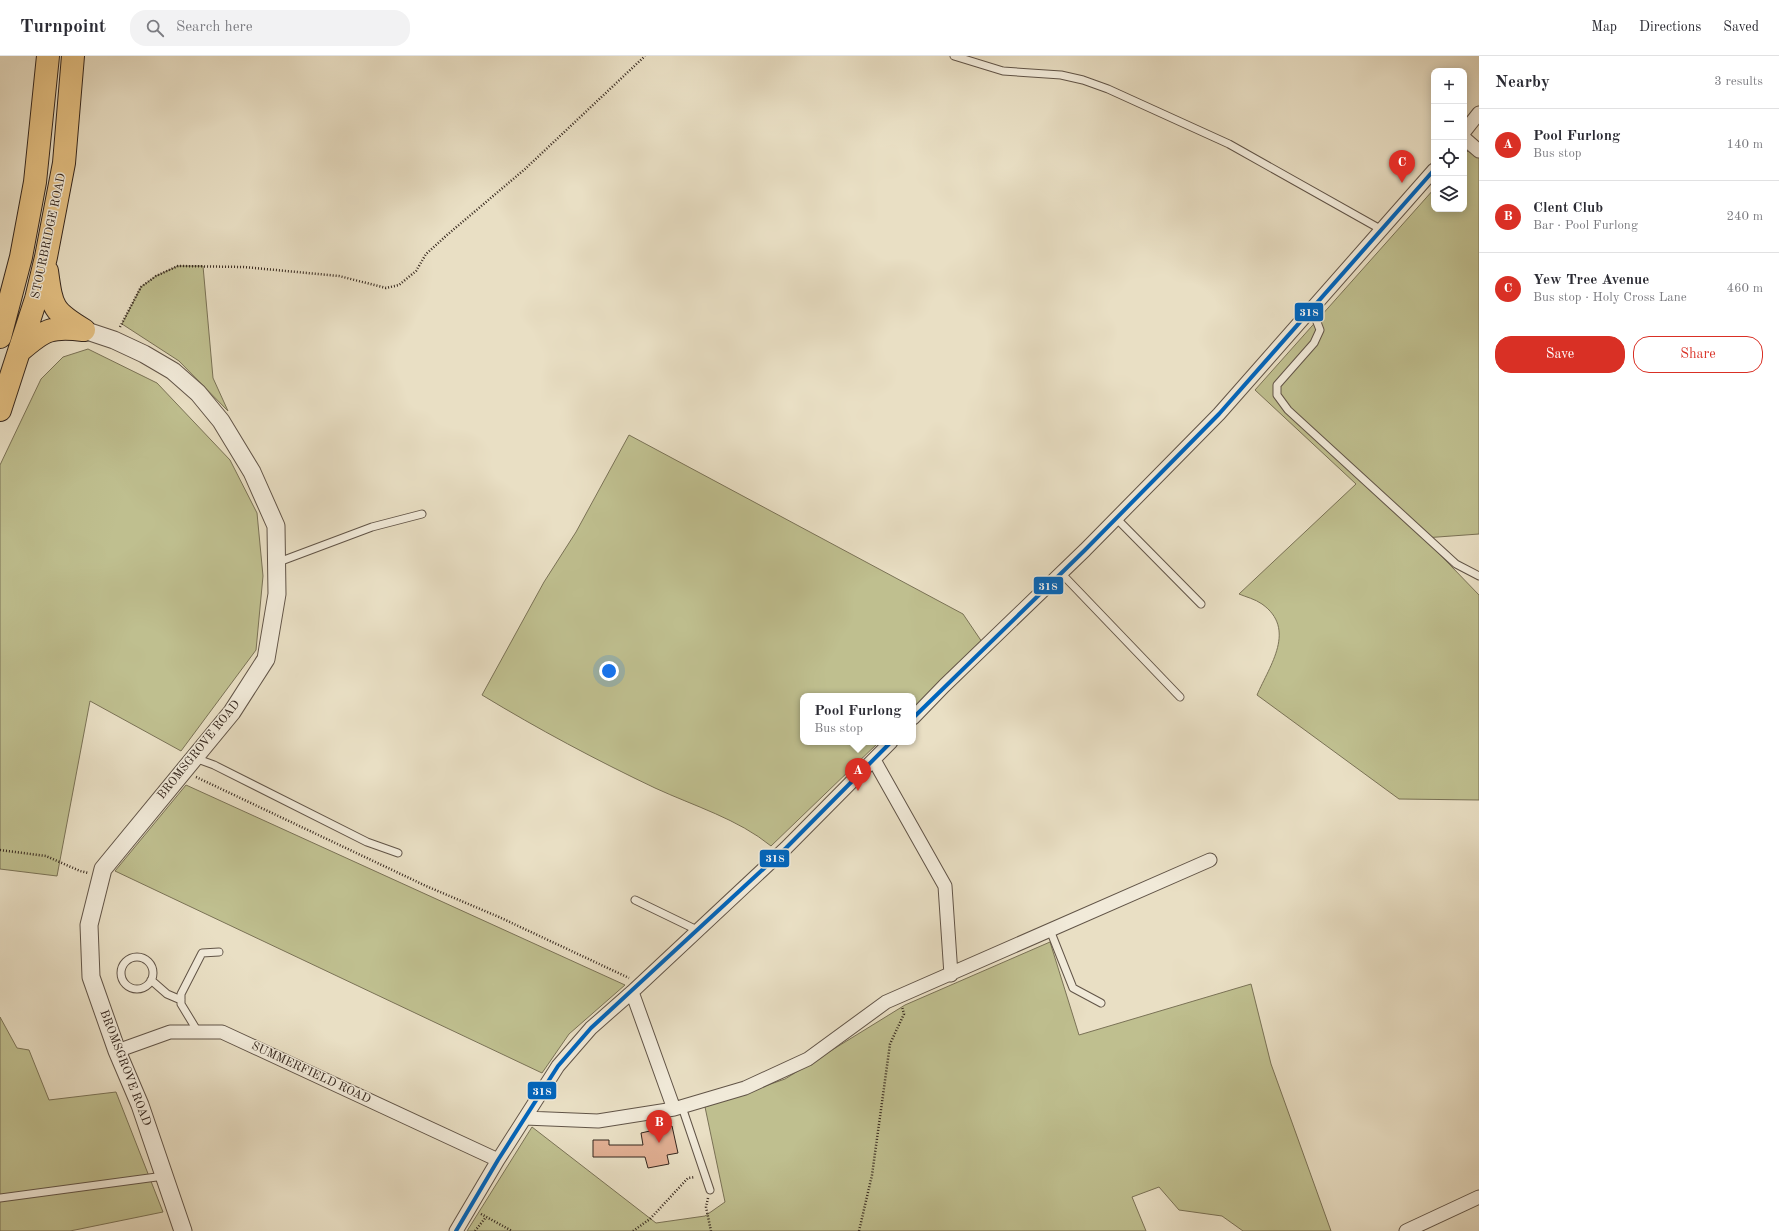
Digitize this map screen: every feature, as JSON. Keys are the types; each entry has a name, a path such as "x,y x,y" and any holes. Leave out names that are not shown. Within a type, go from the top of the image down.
{"highway":[{"name":"STOURBRIDGE ROAD","path":"0,337 21,257 35,182 48,56"},
{"name":"STOURBRIDGE ROAD","path":"0,410 36,299 46,258 64,163 73,56"},
{"path":"46,258 51,300 57,311 66,320 84,330"},
{"path":"20,350 41,333 47,331 66,328 84,330"}],"street":[{"path":"1467,128 1479,113"},
{"path":"1466,140 1479,151"},
{"path":"916,715 1061,573 1218,414 1431,173"},
{"name":"BROMSGROVE ROAD","path":"84,330 114,340 144,354 173,371 198,393 221,420 252,472 276,526 277,594 266,659 232,712 103,869 100,876 89,925 92,977 117,1051 140,1105 183,1231"},
{"path":"456,1231 498,1160 558,1066 591,1028 786,848 888,745"},
{"path":"874,760 945,886 951,975"},
{"path":"525,1118 598,1121 678,1108 745,1088 808,1059 886,1002 951,975 1210,860"},
{"path":"636,988 678,1108"},
{"name":"SUMMERFIELD ROAD","path":"117,1051 170,1032 222,1032 498,1160"},
{"path":"1406,1231 1479,1197"}],"lane":[{"path":"954,56 1003,71 1061,75 1083,80 1108,89 1229,144 1382,230"},
{"path":"1312,309 1320,330 1314,343 1277,385 1277,395 1288,410 1456,564 1479,576"},
{"path":"276,563 372,527 422,514"},
{"path":"1116,518 1200,604"},
{"path":"1061,573 1180,697"},
{"path":"194,758 214,765 367,842 398,853"},
{"path":"635,900 697,930"},
{"path":"1050,930 1073,988 1101,1002"},
{"path":"198,1032 181,1004 181,994 202,953 219,952"},
{"path":"135,957 145,959 149,962 153,971 151,980 143,988 132,988 124,981 122,976 123,965 130,958 135,957"},
{"path":"151,980 167,994 181,1000"},
{"path":"678,1108 710,1190"},
{"path":"0,1198 165,1176"}],"path":[{"path":"114,340 140,287 156,276 178,266 244,267 339,276 386,288 399,285 416,271 426,254 525,168 645,56"},
{"path":"183,771 426,886 499,917 624,974 636,988"},
{"path":"0,850 46,856 80,871 100,876"},
{"path":"859,1231 872,1175 890,1044 904,1014 898,997"},
{"path":"633,1231 650,1219 688,1178 705,1175"},
{"path":"710,1190 706,1207 711,1231"},
{"path":"470,1208 512,1231"},
{"path":"474,1231 486,1217"}],"green space":[{"path":"1469,150 1479,158 1479,534 1424,538 1479,595 1479,800 1399,799 1257,695 1274,660 1278,648 1278,625 1272,614 1262,604 1239,594 1356,484 1255,390 1431,192 1431,212 1467,212 1467,152"},
{"path":"178,266 203,266 213,378 228,411 179,361 122,324 141,287 156,276"},
{"path":"88,349 157,383 230,460 257,513 263,576 256,650 181,751 90,701 57,876 0,869 0,465 41,379 63,357"},
{"path":"629,435 963,614 982,642 916,706 916,693 800,693 800,745 876,745 771,846 758,836 730,821 655,788 589,755 524,720 482,695 544,582 576,532"},
{"path":"186,785 625,985 569,1034 542,1073 115,871"},
{"path":"1050,942 1079,1035 1251,984 1271,1064 1331,1231 1243,1231 1222,1216 1179,1210 1159,1187 1132,1197 1146,1231 467,1231 532,1127 656,1223 705,1216 725,1202 705,1107 785,1079 905,1005"},
{"path":"0,1017 17,1048 29,1050 49,1100 116,1092 163,1212 70,1231 0,1231"}],"building":[{"path":"672,1126 678,1153 667,1155 669,1164 648,1168 645,1157 593,1157 593,1140 609,1140 609,1145 643,1145 641,1133"}],"transit line":[{"name":"318","path":"916,715 1085,550 1219,414 1431,173"},
{"name":"318","path":"456,1231 498,1160 558,1066 591,1028 786,848 888,745"}],"place":[{"name":"Yew Tree Avenue","path":"1402,183"},
{"name":"Pool Furlong","path":"858,791"},
{"name":"Clent Club","path":"659,1143"}]}
